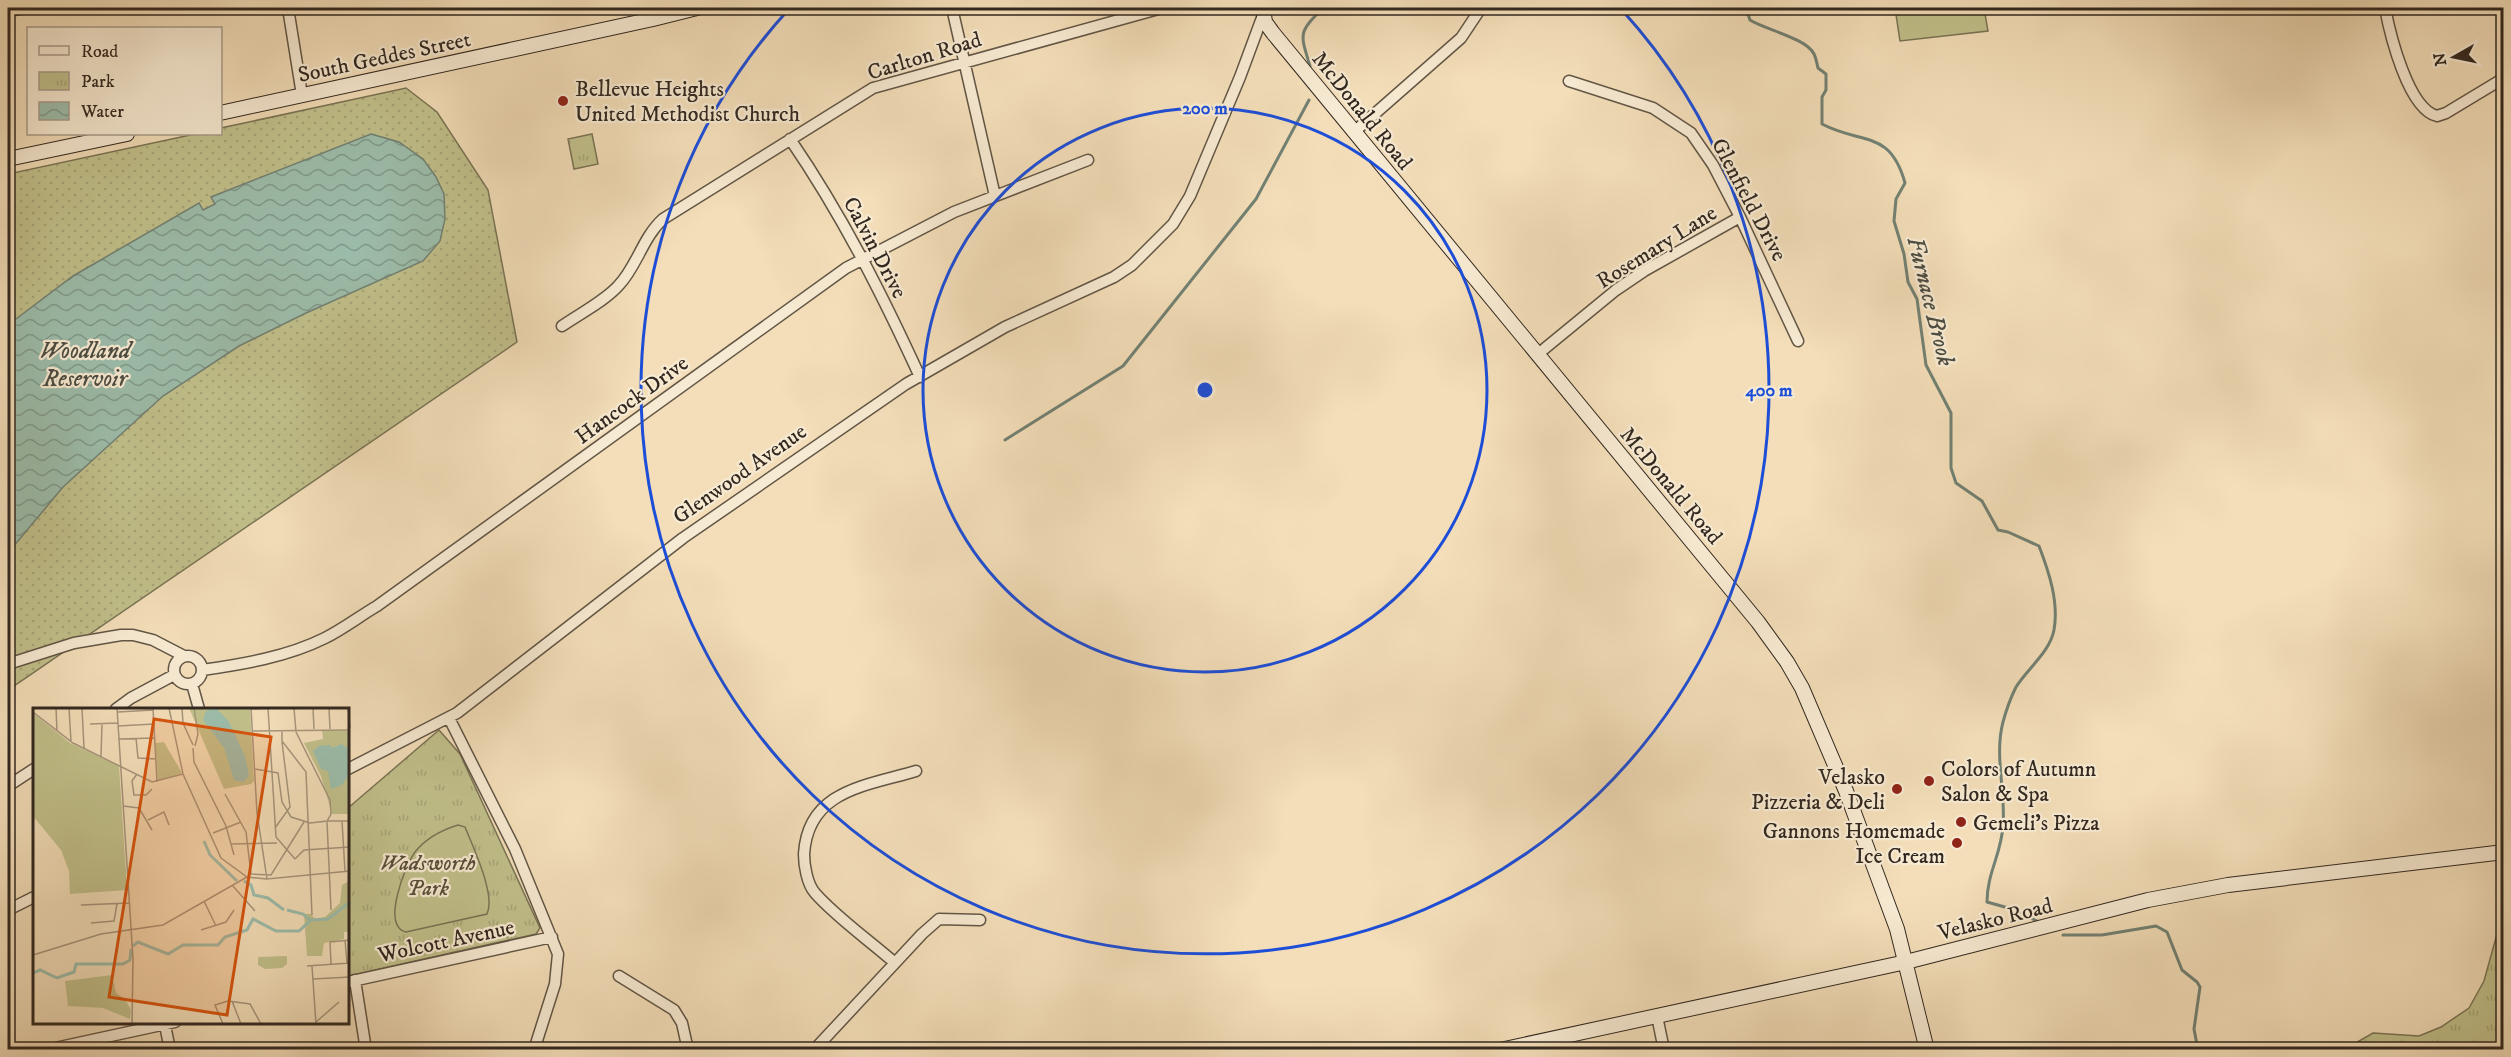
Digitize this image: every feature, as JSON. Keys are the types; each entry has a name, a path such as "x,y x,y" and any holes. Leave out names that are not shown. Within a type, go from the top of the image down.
{"street":[{"path":"8,11 25,8"},
{"path":"288,8 302,96"},
{"name":"South Geddes Street","path":"222,113 697,8"},
{"path":"952,8 995,196"},
{"name":"Carlton Road","path":"562,326 618,287 633,267 655,226 663,219 873,88 1162,8"},
{"path":"1354,132 1461,38 1481,8"},
{"path":"2385,8 2393,45 2406,80 2426,111 2433,115 2446,113 2504,78"},
{"name":"McDonald Road","path":"1263,11 1265,22 1273,33 1758,622 1787,662 1818,721 1897,929 1927,1050"},
{"name":"Glenwood Avenue","path":"350,768 449,718 683,538 857,416 1005,327 1114,277 1132,265 1154,246 1173,224 1190,196 1240,77 1263,11"},
{"name":"Glenfield Drive","path":"1569,81 1653,108 1691,133 1713,165 1740,217 1798,341"},
{"path":"8,159 122,135"},
{"name":"Calvin Drive","path":"790,139 813,173 863,258 920,377"},
{"name":"Hancock Drive","path":"202,670 237,665 298,650 326,637 376,606 662,401 818,285 863,258 954,212 1088,160"},
{"name":"Rosemary Lane","path":"1538,354 1616,290 1644,271 1740,217"},
{"path":"8,664 74,643 127,635 153,640 184,656 196,659 202,670 199,679 192,684 179,682 174,675 174,666 184,656"},
{"path":"117,708 174,675"},
{"path":"192,684 199,708"},
{"path":"449,718 514,849 558,954 558,969 534,1050"},
{"path":"8,786 33,770"},
{"path":"895,963 813,891 804,863 805,836 818,811 839,794 916,771"},
{"name":"Velasko Road","path":"1500,1050 1906,962 2148,900 2228,885 2504,852"},
{"path":"8,910 33,898"},
{"path":"814,1050 939,919 980,920"},
{"name":"Wolcott Avenue","path":"351,981 552,937"},
{"path":"619,976 674,1010 682,1023 688,1050"},
{"path":"351,981 366,1050"},
{"path":"1657,1016 1664,1050"},
{"path":"48,1049 170,1024 170,1050"}],"green space":[{"path":"1895,8 1984,8 1988,31 1900,41"},
{"path":"406,88 437,112 488,190 517,342 8,690 8,174 190,135 222,135 222,128"},
{"path":"592,134 598,164 574,169 568,139"},
{"name":"Wadsworth Park","path":"439,730 460,754 540,928 536,934 350,976 350,806"},
{"path":"458,825 465,827 486,883 489,906 487,914 406,932 399,927 395,919 395,908 401,882 411,859 419,847 429,839"},
{"path":"2503,924 2503,1049 2345,1049 2373,1033 2419,1036 2441,1027 2469,1008 2484,981 2497,934"}],"water":[{"name":"Woodland Reservoir","path":"371,134 399,142 423,159 436,177 444,194 445,219 440,241 423,261 306,313 239,346 163,396 63,487 8,553 8,325 73,276 199,203 203,210 215,204 211,197"}],"waterway":[{"path":"1310,66 1304,47 1303,34 1309,23 1323,8"},
{"name":"Furnace Brook","path":"1746,8 1750,20 1803,43 1814,54 1818,68 1826,74 1826,90 1822,97 1822,124 1883,146 1899,166 1905,183 1896,199 1894,221 1904,254 1908,282 1917,299 1926,365 1951,413 1951,468 1956,483 1982,501 1998,530 2039,546 2046,566 2054,598 2054,630 2048,646 2016,687 2003,722 2000,748 2003,826 2000,846 1989,882 1987,902 2012,909 2037,921"},
{"path":"1005,440 1123,366 1256,199 1309,100"},
{"name":"Furnace Brook","path":"2063,935 2102,935 2156,926 2167,932 2182,970 2200,987 2194,1029 2198,1050"}],"place":[{"name":"Bellevue Heights United Methodist Church","path":"563,101"},
{"name":"Colors of Autumn Salon & Spa","path":"1929,781"},
{"name":"Velasko Pizzeria & Deli","path":"1897,789"},
{"name":"Gemeli's Pizza","path":"1961,822"},
{"name":"Gannons Homemade Ice Cream","path":"1957,843"}]}
